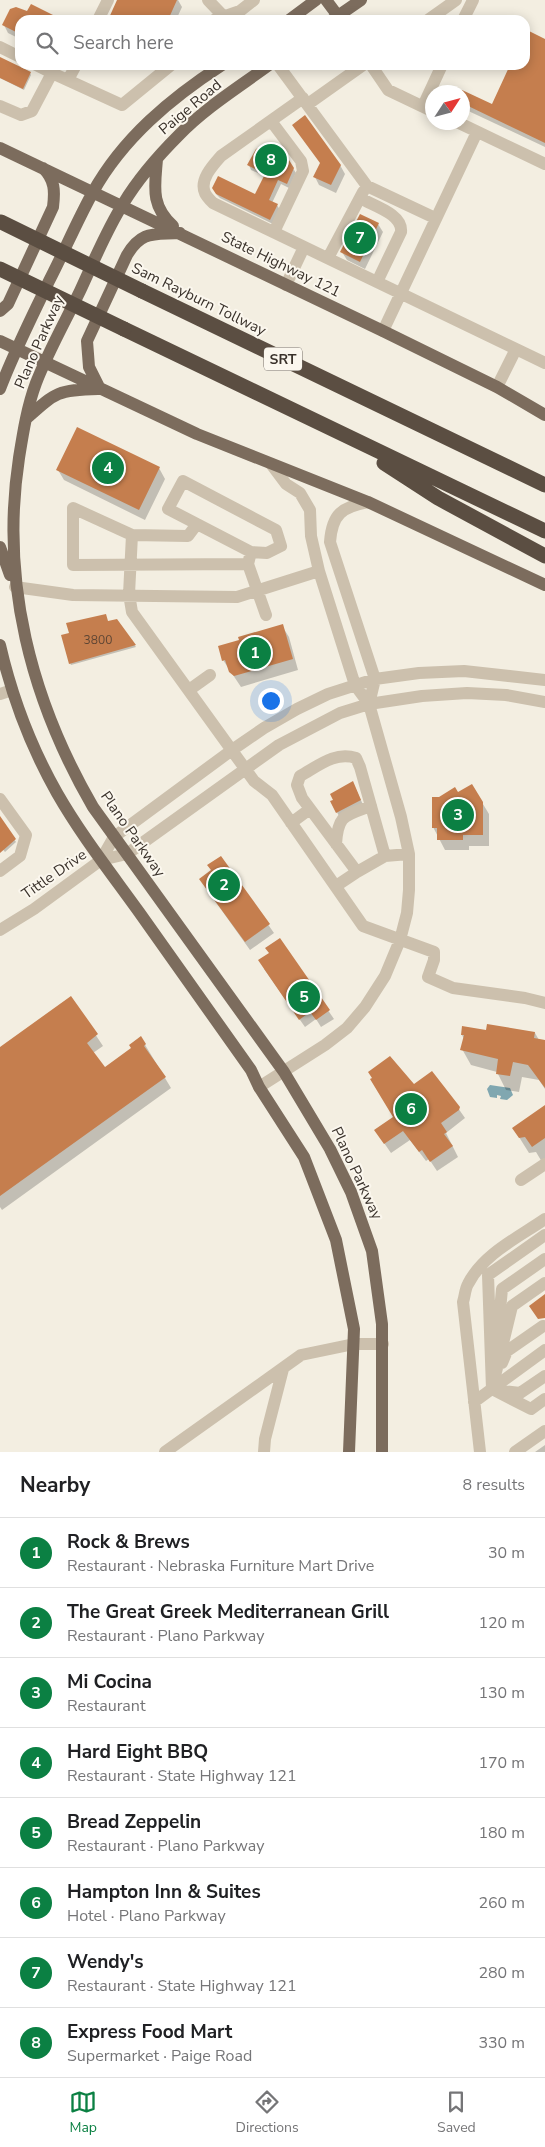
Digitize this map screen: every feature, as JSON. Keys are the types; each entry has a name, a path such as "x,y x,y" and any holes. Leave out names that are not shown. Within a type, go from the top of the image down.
{"highway":[{"name":"Sam Rayburn Tollway","path":"1,222 545,485"},
{"path":"0,269 545,531"},
{"path":"328,427 438,498 545,556"}],"main road":[{"path":"296,15 316,0"},
{"path":"326,0 335,15"},
{"path":"342,15 361,0"},
{"name":"Paige Road","path":"93,192 112,163 145,123 173,99 215,70"},
{"name":"Paige Road","path":"122,205 157,159 180,133 262,70"},
{"name":"State Highway 121","path":"0,148 383,331 497,387 545,415"},
{"path":"157,159 154,192 156,200 165,219 180,233"},
{"path":"0,310 8,304 54,207 55,192 51,176 41,166"},
{"name":"Plano Parkway","path":"2,385 93,192"},
{"name":"Plano Parkway","path":"122,205 45,363 36,384 26,418 13,510 15,587 30,659 56,736 93,807 284,1072 334,1156 351,1192 372,1251 383,1344 382,1452"},
{"path":"100,389 89,367 87,342 127,255 134,244 144,236 180,233"},
{"path":"0,342 197,434 368,502 545,585"},
{"path":"0,361 2,385"},
{"path":"26,418 59,392 100,389"},
{"path":"0,547 15,587"},
{"path":"0,645 6,692 58,794 101,860 251,1070 259,1087 304,1157 336,1240 354,1329 349,1452"}],"street":[{"path":"100,15 108,0"},
{"path":"208,0 219,15"},
{"path":"231,15 240,11 254,0"},
{"path":"435,15 456,0"},
{"path":"465,15 472,0"},
{"path":"0,47 15,54"},
{"path":"46,70 122,105 165,70"},
{"path":"68,80 73,70"},
{"path":"282,70 367,186 435,218"},
{"path":"355,70 271,121 221,156 212,166 204,181 204,192 213,203 545,363"},
{"path":"374,70 388,90 425,108"},
{"path":"436,85 440,70"},
{"path":"0,106 21,116 32,111 52,73"},
{"path":"271,121 301,161 303,171 274,232"},
{"path":"470,128 545,164"},
{"path":"383,331 477,132"},
{"path":"328,258 367,186"},
{"path":"360,198 395,217 402,227 377,282"},
{"path":"286,285 304,247"},
{"path":"497,387 516,349"},
{"path":"259,1087 325,1046 347,1028 365,1007 385,976 400,940 407,913 409,854 401,817 370,704 355,685 319,571 311,536 310,510 300,493 286,484 271,464"},
{"path":"197,524 188,536 132,536 73,508 72,565 131,565 250,558 267,553 280,546 276,530 183,481 168,509 197,524 250,558 266,615"},
{"path":"368,502 350,505 339,513 331,528 330,542 375,679 370,704"},
{"path":"132,536 128,594 132,612 254,781 272,795 363,926 434,952 434,960 428,978 453,988 525,998 545,1003"},
{"path":"15,587 73,595 128,594 237,597 319,571"},
{"path":"101,860 114,837 232,750 264,728 328,694 375,679 419,673 464,671 545,680"},
{"path":"189,690 210,675"},
{"path":"101,860 127,854 279,745 310,727 340,713 370,704 422,696 466,693 506,694 545,702"},
{"path":"357,872 302,798 297,785 300,776 334,757 346,755 356,758 384,856"},
{"path":"0,799 26,835 20,856 0,870"},
{"path":"336,844 337,828 340,820 347,815 371,806"},
{"path":"291,823 310,809"},
{"path":"336,886 384,856 409,854"},
{"name":"Tittle Drive","path":"0,930 34,909 101,860"},
{"path":"521,1180 545,1164"},
{"path":"480,1452 463,1302 467,1285 477,1269 488,1258 545,1220"},
{"path":"492,1389 488,1275 545,1235"},
{"path":"492,1389 502,1289 545,1259"},
{"path":"492,1389 512,1306 545,1283"},
{"path":"492,1389 507,1351 543,1326"},
{"path":"165,1452 301,1356 354,1344 383,1344"},
{"path":"474,1402 545,1350"},
{"path":"264,1452 265,1439 283,1369"},
{"path":"492,1389 520,1393 545,1376"},
{"path":"492,1389 531,1409 545,1399"},
{"path":"515,1452 545,1431"}],"water":[{"path":"490,1085 510,1088 513,1095 507,1100 500,1099 501,1096 497,1095 497,1098 490,1097 487,1089"}],"building":[{"path":"117,0 177,0 170,15 110,15"},
{"path":"31,4 53,15 15,15 15,32 2,25 10,9 16,7 27,11"},
{"path":"530,32 545,39 545,143 470,107 470,94 492,104 508,70 530,70"},
{"path":"0,57 15,64 15,70 31,72 23,89 0,78"},
{"path":"305,115 341,165 331,185 313,177 320,163 292,125"},
{"path":"268,144 284,152 294,168 287,184 278,180 269,200 278,204 270,220 216,194 212,188 218,176 255,194 265,174 247,165 256,149"},
{"path":"360,214 379,223 360,262 340,252"},
{"path":"77,427 160,467 139,510 56,470"},
{"path":"106,614 108,621 117,619 136,645 69,664 61,635 69,633 66,623"},
{"path":"283,624 293,659 234,676 229,672 225,660 222,661 218,646 239,640 238,637"},
{"path":"353,781 361,800 336,813 330,801 333,800 330,794"},
{"path":"472,784 483,802 483,835 463,835 463,840 437,840 437,828 432,828 432,797 439,797 455,787 458,792"},
{"path":"0,816 16,839 0,853"},
{"path":"221,856 270,924 245,942 199,879 211,870 207,865"},
{"path":"280,938 330,1010 316,1020 310,1012 299,1020 258,960 269,953 265,948"},
{"path":"71,996 98,1034 87,1043 105,1067 131,1048 129,1045 141,1036 146,1044 144,1046 166,1077 0,1196 0,1047"},
{"path":"487,1024 535,1032 534,1038 545,1040 545,1088 528,1065 513,1062 510,1076 496,1074 498,1059 460,1050 464,1035 461,1035 462,1026 486,1030"},
{"path":"390,1056 414,1084 432,1071 460,1107 459,1110 441,1123 447,1132 444,1134 453,1146 430,1162 422,1150 419,1152 403,1131 384,1144 374,1130 393,1117 370,1079 372,1078 368,1072"},
{"path":"545,1105 545,1138 532,1147 525,1137 519,1138 512,1128"},
{"path":"545,1294 545,1318 538,1319 529,1306"}],"place":[{"name":"Express Food Mart","path":"271,160"},
{"name":"Wendy's","path":"360,238"},
{"name":"Hard Eight BBQ","path":"108,468"},
{"name":"Rock & Brews","path":"255,653"},
{"name":"Mi Cocina","path":"458,815"},
{"name":"The Great Greek Mediterranean Grill","path":"224,885"},
{"name":"Bread Zeppelin","path":"304,997"},
{"name":"Hampton Inn & Suites","path":"411,1109"}]}
